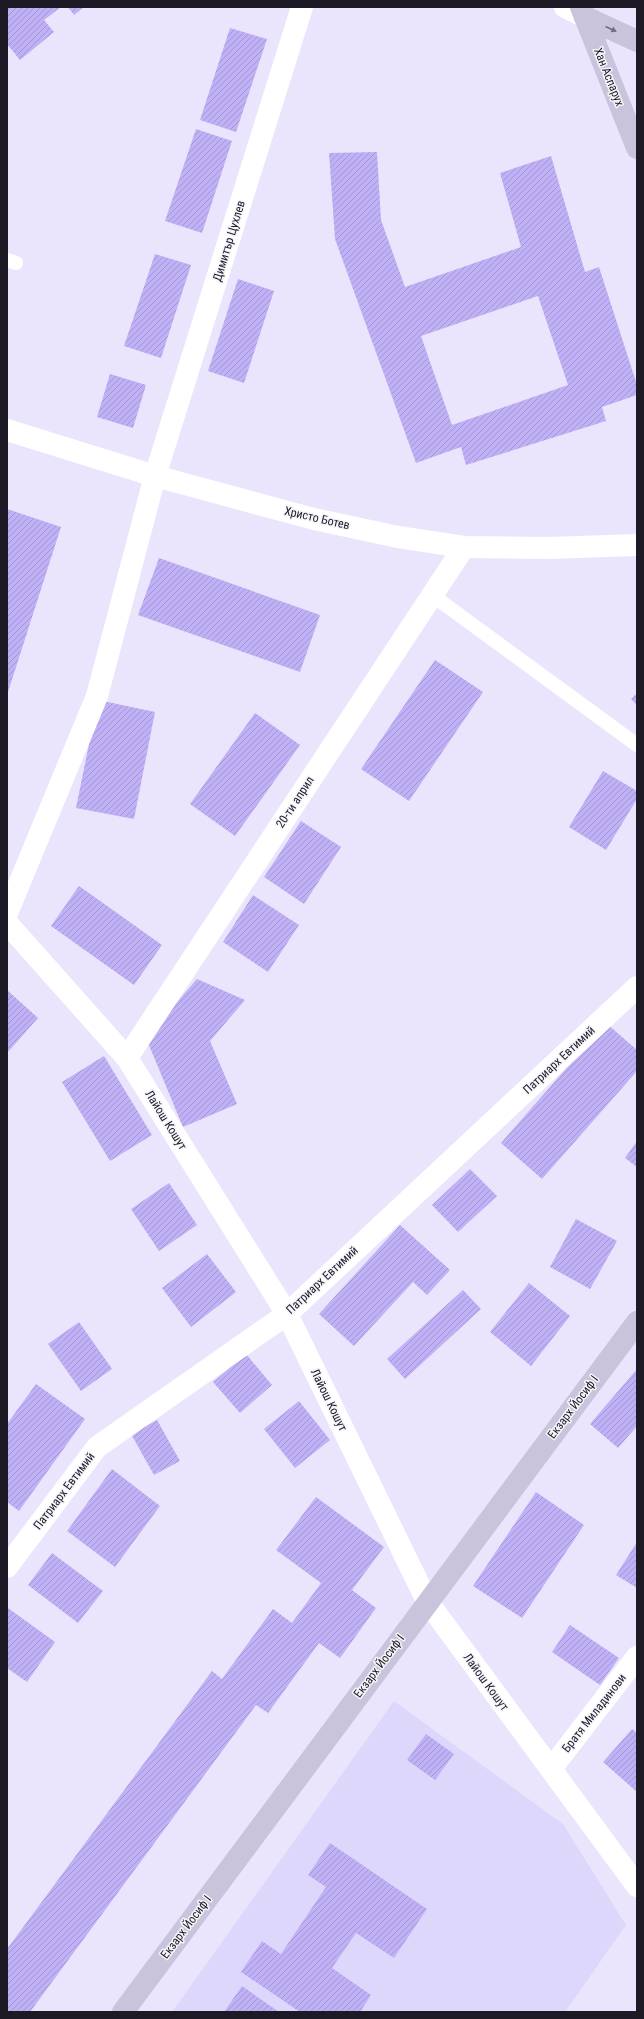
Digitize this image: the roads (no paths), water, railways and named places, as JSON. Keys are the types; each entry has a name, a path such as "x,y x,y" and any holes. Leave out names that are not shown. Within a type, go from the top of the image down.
{"street":[{"name":"Димитър Цухлев","path":"7,913 97,696 155,476 302,7"},
{"path":"565,7 583,12 637,41"},
{"name":"Хан Аспарух","path":"583,12 637,148"},
{"name":"Христо Ботев","path":"7,430 155,476 314,519 398,536 464,547 548,548 637,545"},
{"name":"20-ти април","path":"127,1058 464,547"},
{"name":"Лайош Кошут","path":"7,923 127,1058 287,1314 427,1601 637,1886"},
{"name":"Патриарх Евтимий","path":"7,1567 97,1447 287,1314 637,987"},
{"name":"Екзарх Йосиф I","path":"123,2012 427,1601 637,1322"},
{"name":"Братя Миладинови","path":"550,1769 637,1657"}],"lane":[{"path":"432,595 637,745"}]}
